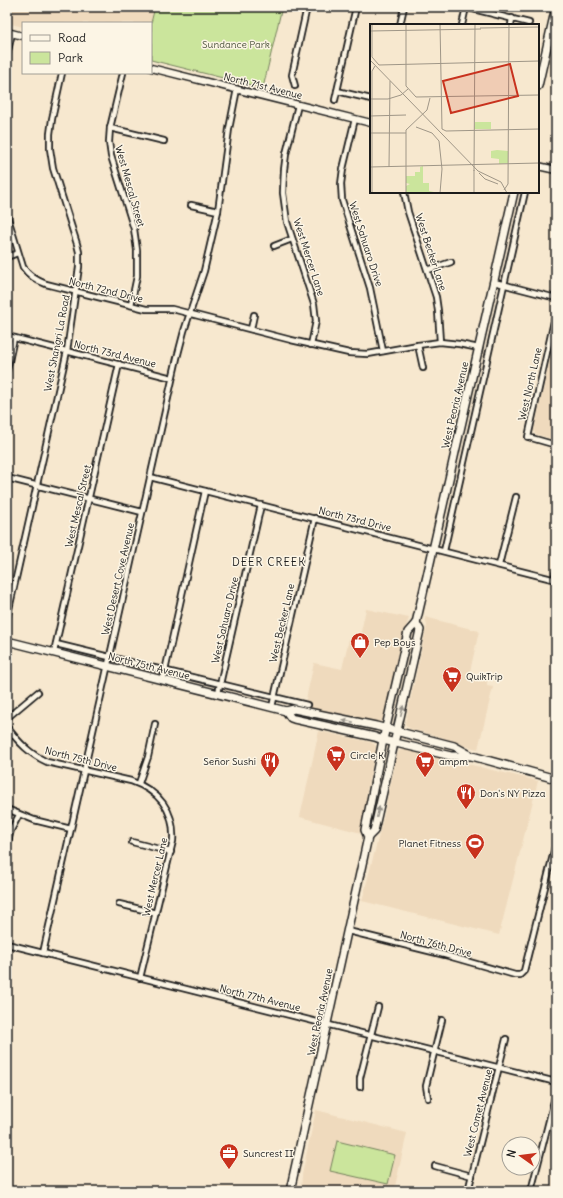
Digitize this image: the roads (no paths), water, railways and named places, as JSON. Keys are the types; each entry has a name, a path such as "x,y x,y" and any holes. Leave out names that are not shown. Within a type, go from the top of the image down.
{"main road":[{"path":"539,82 556,7"},
{"name":"West Peoria Avenue","path":"368,837 365,830 383,740 408,632 416,623 514,193"},
{"name":"West Peoria Avenue","path":"290,1191 368,837 374,831 395,743 420,630 416,623"},
{"name":"North 75th Avenue","path":"7,640 272,708 286,711 294,709 314,713 454,746 472,756 556,779"},
{"path":"404,650 415,652"},
{"path":"286,711 291,718 294,719 297,716 311,717 314,713"},
{"name":"North 75th Avenue","path":"294,719 451,756 472,756"}],"street":[{"path":"295,86 292,75 307,7"},
{"path":"335,100 356,7"},
{"path":"400,24 404,7"},
{"path":"462,24 466,7 529,23"},
{"path":"511,24 512,18"},
{"path":"7,55 9,32 22,36"},
{"name":"North 71st Avenue","path":"152,68 370,123"},
{"name":"West Shangri La Road","path":"7,618 67,351 79,267 79,252 53,168 50,149 52,119 62,74"},
{"name":"West Mescal Street","path":"123,74 109,137 110,150 134,230 137,250 137,276 131,306"},
{"name":"West Desert Cove Avenue","path":"43,954 172,378 181,340 204,271 218,211 229,129 237,89"},
{"path":"337,91 370,99"},
{"name":"West Mercer Lane","path":"298,105 286,154 283,177 284,203 292,239 314,304 316,321 311,344"},
{"name":"West Sahuaro Drive","path":"355,119 343,169 341,184 342,200 370,288 383,351"},
{"path":"110,128 164,140"},
{"path":"539,166 556,170"},
{"name":"West Becker Lane","path":"404,193 408,212 438,304 440,342"},
{"name":"West Peoria Avenue","path":"444,551 525,193"},
{"path":"192,205 218,211"},
{"name":"North 72nd Drive","path":"7,216 18,253 26,272 34,279 46,284 146,309 172,309 356,354 368,354 440,342 478,348"},
{"path":"274,246 292,239"},
{"path":"7,257 18,253"},
{"path":"428,270 451,262"},
{"path":"494,282 556,298"},
{"name":"West North Lane","path":"556,312 528,437 556,444"},
{"path":"251,329 254,315"},
{"name":"North 73rd Avenue","path":"7,336 172,378"},
{"path":"7,370 14,338"},
{"path":"418,345 423,368"},
{"name":"West Mescal Street","path":"54,652 119,364"},
{"name":"North 73rd Drive","path":"150,477 555,580"},
{"path":"7,478 142,512"},
{"path":"163,680 205,491"},
{"path":"499,565 516,497"},
{"name":"West Sahuaro Drive","path":"218,693 261,505"},
{"name":"West Becker Lane","path":"272,708 315,518"},
{"path":"555,580 556,571"},
{"name":"North 75th Avenue","path":"56,644 307,705"},
{"path":"7,718 38,692"},
{"path":"139,783 148,757 155,724"},
{"name":"North 75th Drive","path":"7,727 17,741 25,748 39,758 48,762 139,783"},
{"name":"West Mercer Lane","path":"139,783 157,795 167,808 174,834 171,852 140,978"},
{"path":"7,809 34,820 71,829"},
{"path":"7,846 11,830 19,815"},
{"path":"132,842 171,852"},
{"name":"North 76th Drive","path":"348,931 445,955 515,975 520,975 524,971 556,843"},
{"path":"119,904 156,913"},
{"name":"North 77th Avenue","path":"7,944 556,1082"},
{"path":"360,1087 360,1078 378,1007"},
{"path":"428,1098 426,1086 442,1020"},
{"name":"West Comet Avenue","path":"468,1191 506,1039"},
{"path":"531,1191 556,1093"},
{"path":"435,1166 472,1176"}],"place":[{"name":"Pep Boys","path":"360,659"},
{"name":"QuikTrip","path":"452,693"},
{"name":"Circle K","path":"336,772"},
{"name":"Señor Sushi","path":"270,778"},
{"name":"ampm","path":"425,778"},
{"name":"Don's NY Pizza","path":"466,810"},
{"name":"Planet Fitness","path":"475,860"},
{"name":"Suncrest II","path":"229,1170"}],"district":[{"name":"DEER CREEK","path":"269,562"}],"park label":[{"name":"Sundance Park","path":"236,44"}]}
